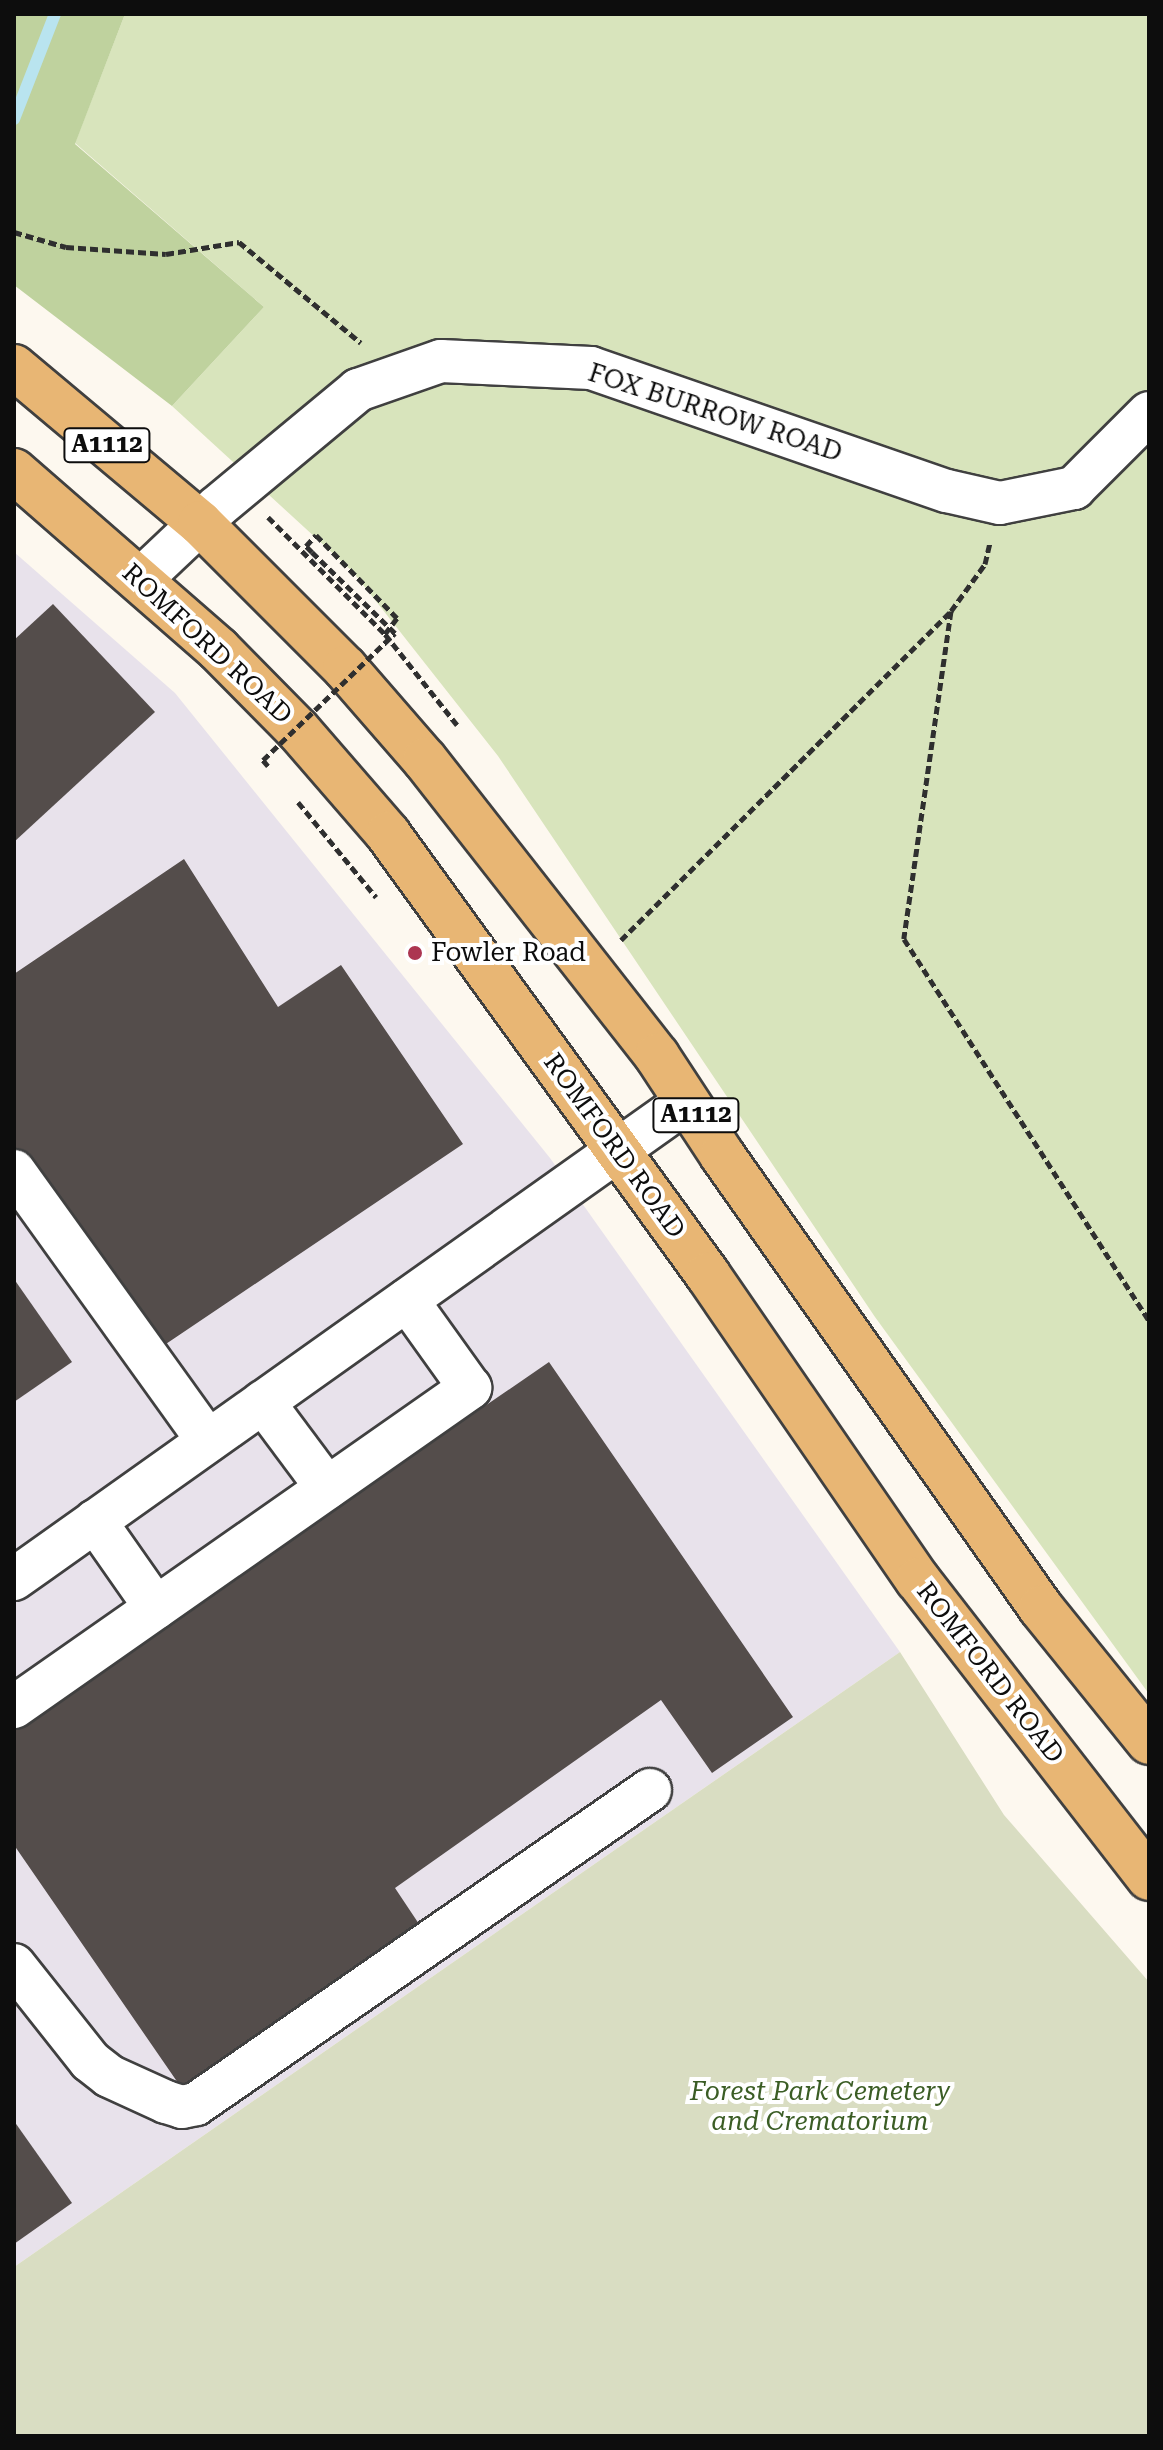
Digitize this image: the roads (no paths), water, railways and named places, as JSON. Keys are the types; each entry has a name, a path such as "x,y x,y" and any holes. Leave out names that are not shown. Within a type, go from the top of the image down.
{"main road":[{"name":"A1112","path":"14,367 200,523 345,668 492,841 687,1101 1041,1608 1149,1742"},
{"name":"ROMFORD ROAD","path":"14,471 218,649 298,730 388,834 708,1275 918,1580 1149,1878"}],"street":[{"name":"FOX BURROW ROAD","path":"141,579 240,488 358,390 441,361 591,368 947,491 1000,503 1074,488 1149,413"},
{"path":"14,1579 687,1101"},
{"path":"14,1171 208,1441"},
{"path":"14,1707 470,1388 407,1300"},
{"path":"263,1402 327,1488"},
{"path":"95,1521 156,1608"},
{"path":"14,1965 90,2061 109,2076 166,2102 182,2107 196,2104 650,1790"}],"waterway":[{"path":"14,119 55,14"}],"place":[{"name":"Fowler Road","path":"415,953"}],"park label":[{"name":"Forest Park Cemetery and Crematorium","path":"820,2107"}]}
